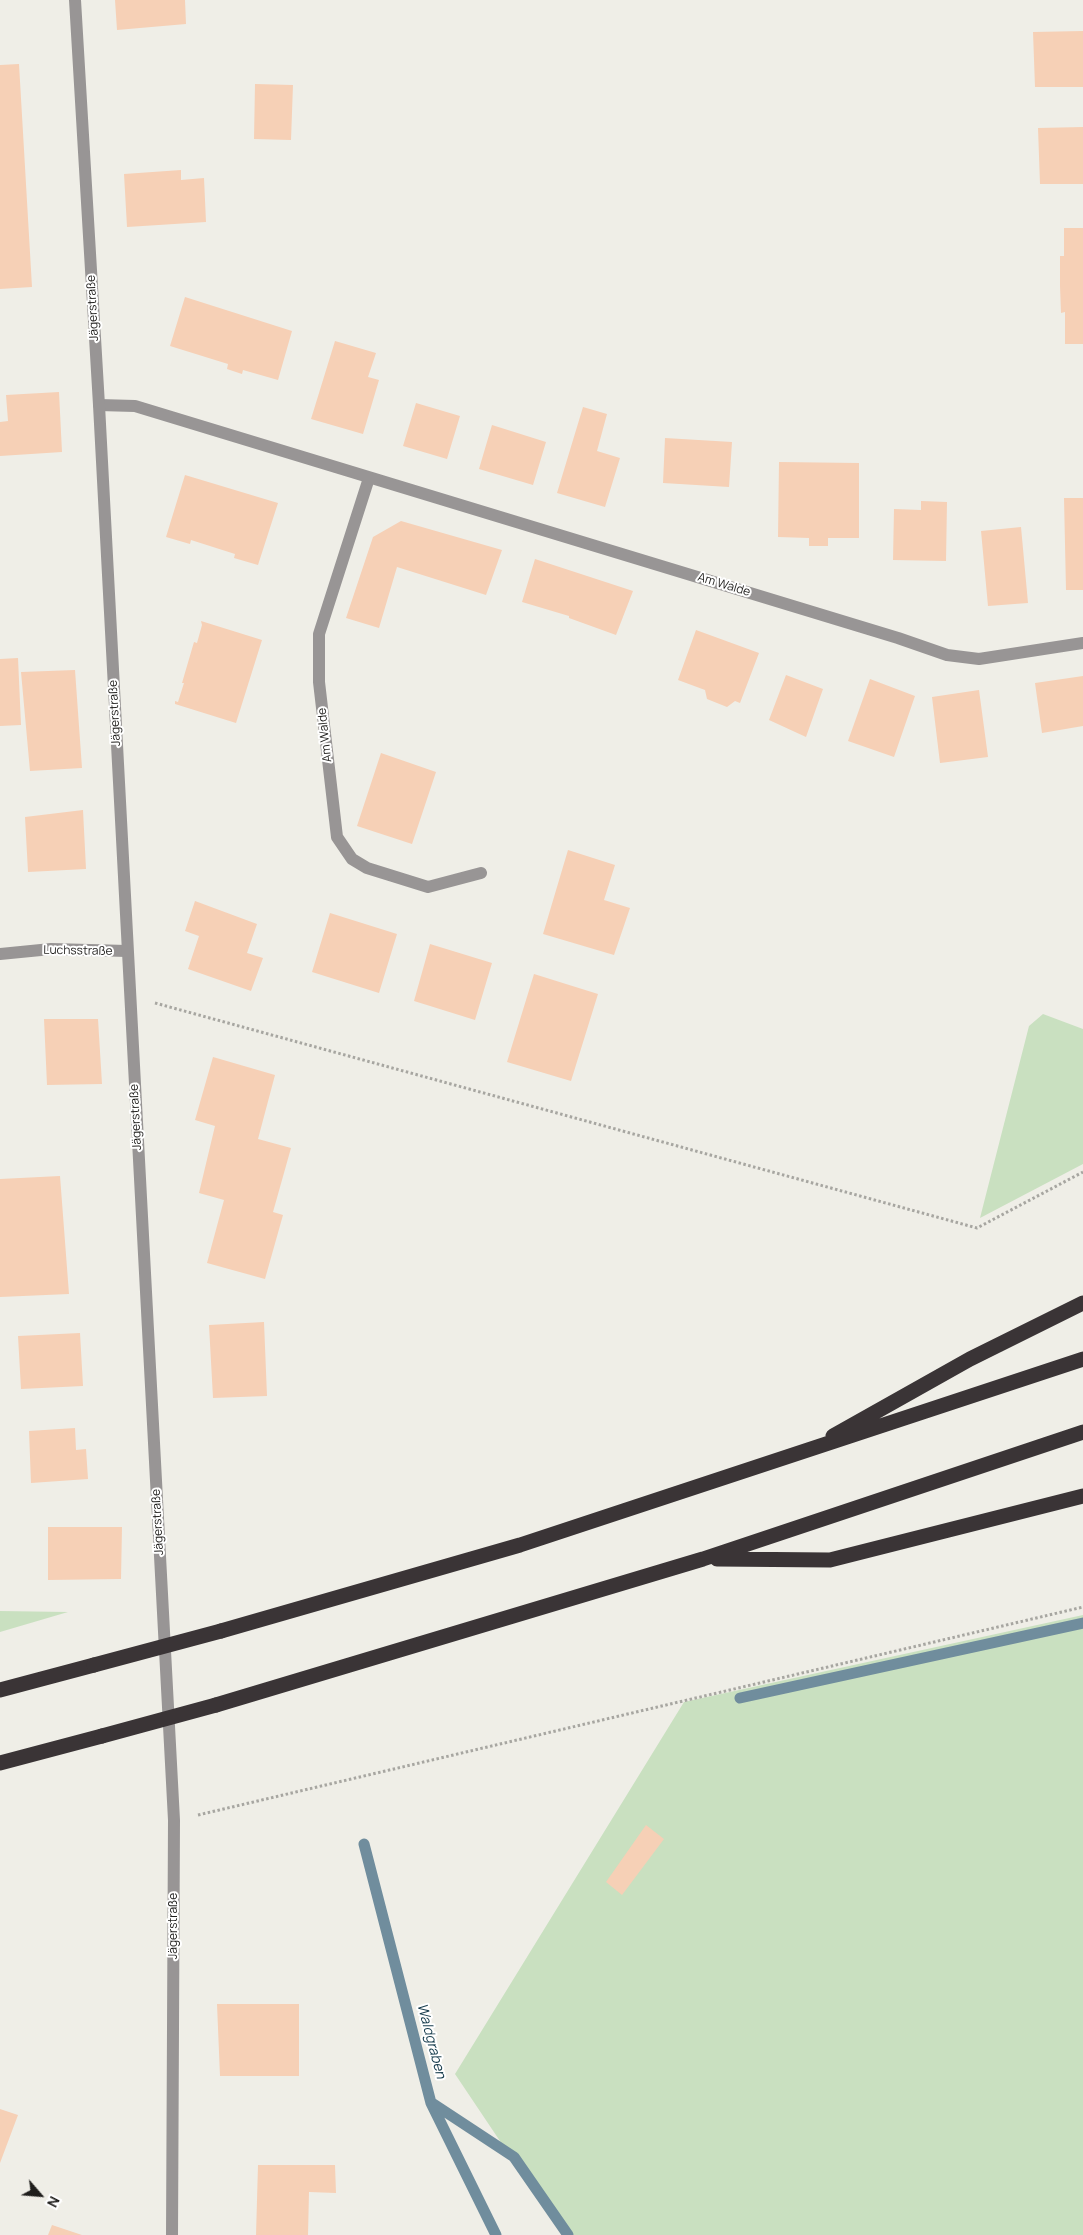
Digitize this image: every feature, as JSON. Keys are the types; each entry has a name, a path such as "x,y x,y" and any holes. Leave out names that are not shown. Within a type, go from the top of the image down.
{"highway":[{"path":"802,1453 970,1359 1083,1302"},
{"path":"0,1690 221,1631 520,1545 1083,1359"},
{"path":"0,1763 216,1704 703,1559 1083,1432"},
{"path":"703,1559 830,1560 1083,1496"}],"street":[{"name":"Jägerstraße","path":"75,0 99,405 174,1820 172,2235"},
{"name":"Am Walde","path":"99,405 135,406 889,635 947,655 979,659 1083,643"},
{"name":"Am Walde","path":"369,478 319,634 319,682 337,837 352,859 367,868 428,887 481,873"},
{"name":"Luchsstraße","path":"0,954 51,949 127,951"}],"path":[{"path":"129,995 977,1228 1083,1172"},
{"path":"174,1820 1083,1607"}],"green space":[{"path":"1043,1014 1083,1029 1083,1164 980,1218 1029,1026"},
{"path":"0,1611 68,1612 0,1632"},
{"path":"1083,1615 1083,2235 563,2235 455,2074 684,1702"}],"building":[{"path":"115,0 185,0 186,24 117,30"},
{"path":"1083,31 1083,87 1035,87 1033,32"},
{"path":"19,64 32,287 0,289 0,65"},
{"path":"255,84 293,85 291,140 254,139"},
{"path":"1083,127 1083,184 1040,184 1038,128"},
{"path":"181,170 181,180 204,178 206,222 127,227 124,174"},
{"path":"1064,228 1083,228 1083,344 1065,344 1065,312 1061,313 1060,286 1060,256 1064,256"},
{"path":"185,297 292,331 278,380 243,370 242,374 227,369 228,364 170,346"},
{"path":"335,341 376,353 368,377 379,380 363,434 311,419"},
{"path":"59,392 62,452 0,456 0,422 8,421 6,395"},
{"path":"416,403 460,416 447,459 403,446"},
{"path":"583,407 607,414 597,451 620,458 605,507 557,493"},
{"path":"492,425 546,442 533,485 479,469"},
{"path":"665,438 732,442 729,487 663,483"},
{"path":"779,462 859,463 859,538 828,538 828,546 809,546 809,538 778,537"},
{"path":"185,475 278,503 258,565 234,558 235,554 191,540 190,544 166,537"},
{"path":"1064,498 1083,498 1083,590 1066,590"},
{"path":"921,501 947,502 946,561 893,560 894,509 921,510"},
{"path":"401,521 502,550 486,595 397,567 379,628 346,618 373,537"},
{"path":"1021,527 1028,603 988,606 981,531"},
{"path":"535,559 633,591 616,635 569,618 569,616 522,602"},
{"path":"201,621 262,640 236,723 175,704 175,701 178,702 184,683 182,683 194,642 197,643 202,625"},
{"path":"696,630 759,653 740,703 735,701 727,707 707,699 705,690 678,680"},
{"path":"18,658 21,725 0,726 0,659"},
{"path":"75,670 82,768 30,771 21,672"},
{"path":"786,675 823,689 806,737 769,720"},
{"path":"1083,676 1083,726 1042,733 1035,683"},
{"path":"870,679 915,696 894,757 848,741"},
{"path":"979,690 988,757 940,763 932,697"},
{"path":"381,753 436,772 412,844 357,826"},
{"path":"83,810 86,869 28,872 25,817"},
{"path":"568,850 615,865 604,900 630,908 614,955 543,934"},
{"path":"195,901 257,924 247,953 263,958 251,991 188,969 199,936 185,931"},
{"path":"330,913 397,934 379,993 312,972"},
{"path":"430,944 492,963 475,1020 414,1001"},
{"path":"534,974 598,994 571,1081 507,1062"},
{"path":"44,1019 98,1019 102,1084 47,1085"},
{"path":"213,1057 275,1075 258,1139 291,1148 273,1212 283,1215 265,1279 207,1263 224,1200 199,1193 215,1126 195,1120"},
{"path":"60,1176 69,1294 0,1297 0,1179"},
{"path":"264,1322 267,1396 213,1398 209,1325"},
{"path":"80,1333 83,1386 21,1389 18,1336"},
{"path":"75,1428 76,1450 86,1449 88,1479 31,1483 29,1431"},
{"path":"48,1527 122,1527 121,1579 48,1580"},
{"path":"646,1825 664,1839 622,1895 606,1882"},
{"path":"217,2004 299,2004 299,2076 220,2076"},
{"path":"0,2109 18,2115 0,2163"},
{"path":"258,2165 335,2165 336,2193 309,2192 308,2235 256,2235"},
{"path":"52,2225 82,2235 48,2235"}],"waterway":[{"path":"740,1698 1083,1623"},
{"name":"Waldgraben","path":"364,1844 431,2103 496,2235"},
{"path":"432,2103 514,2157 568,2235"}]}
